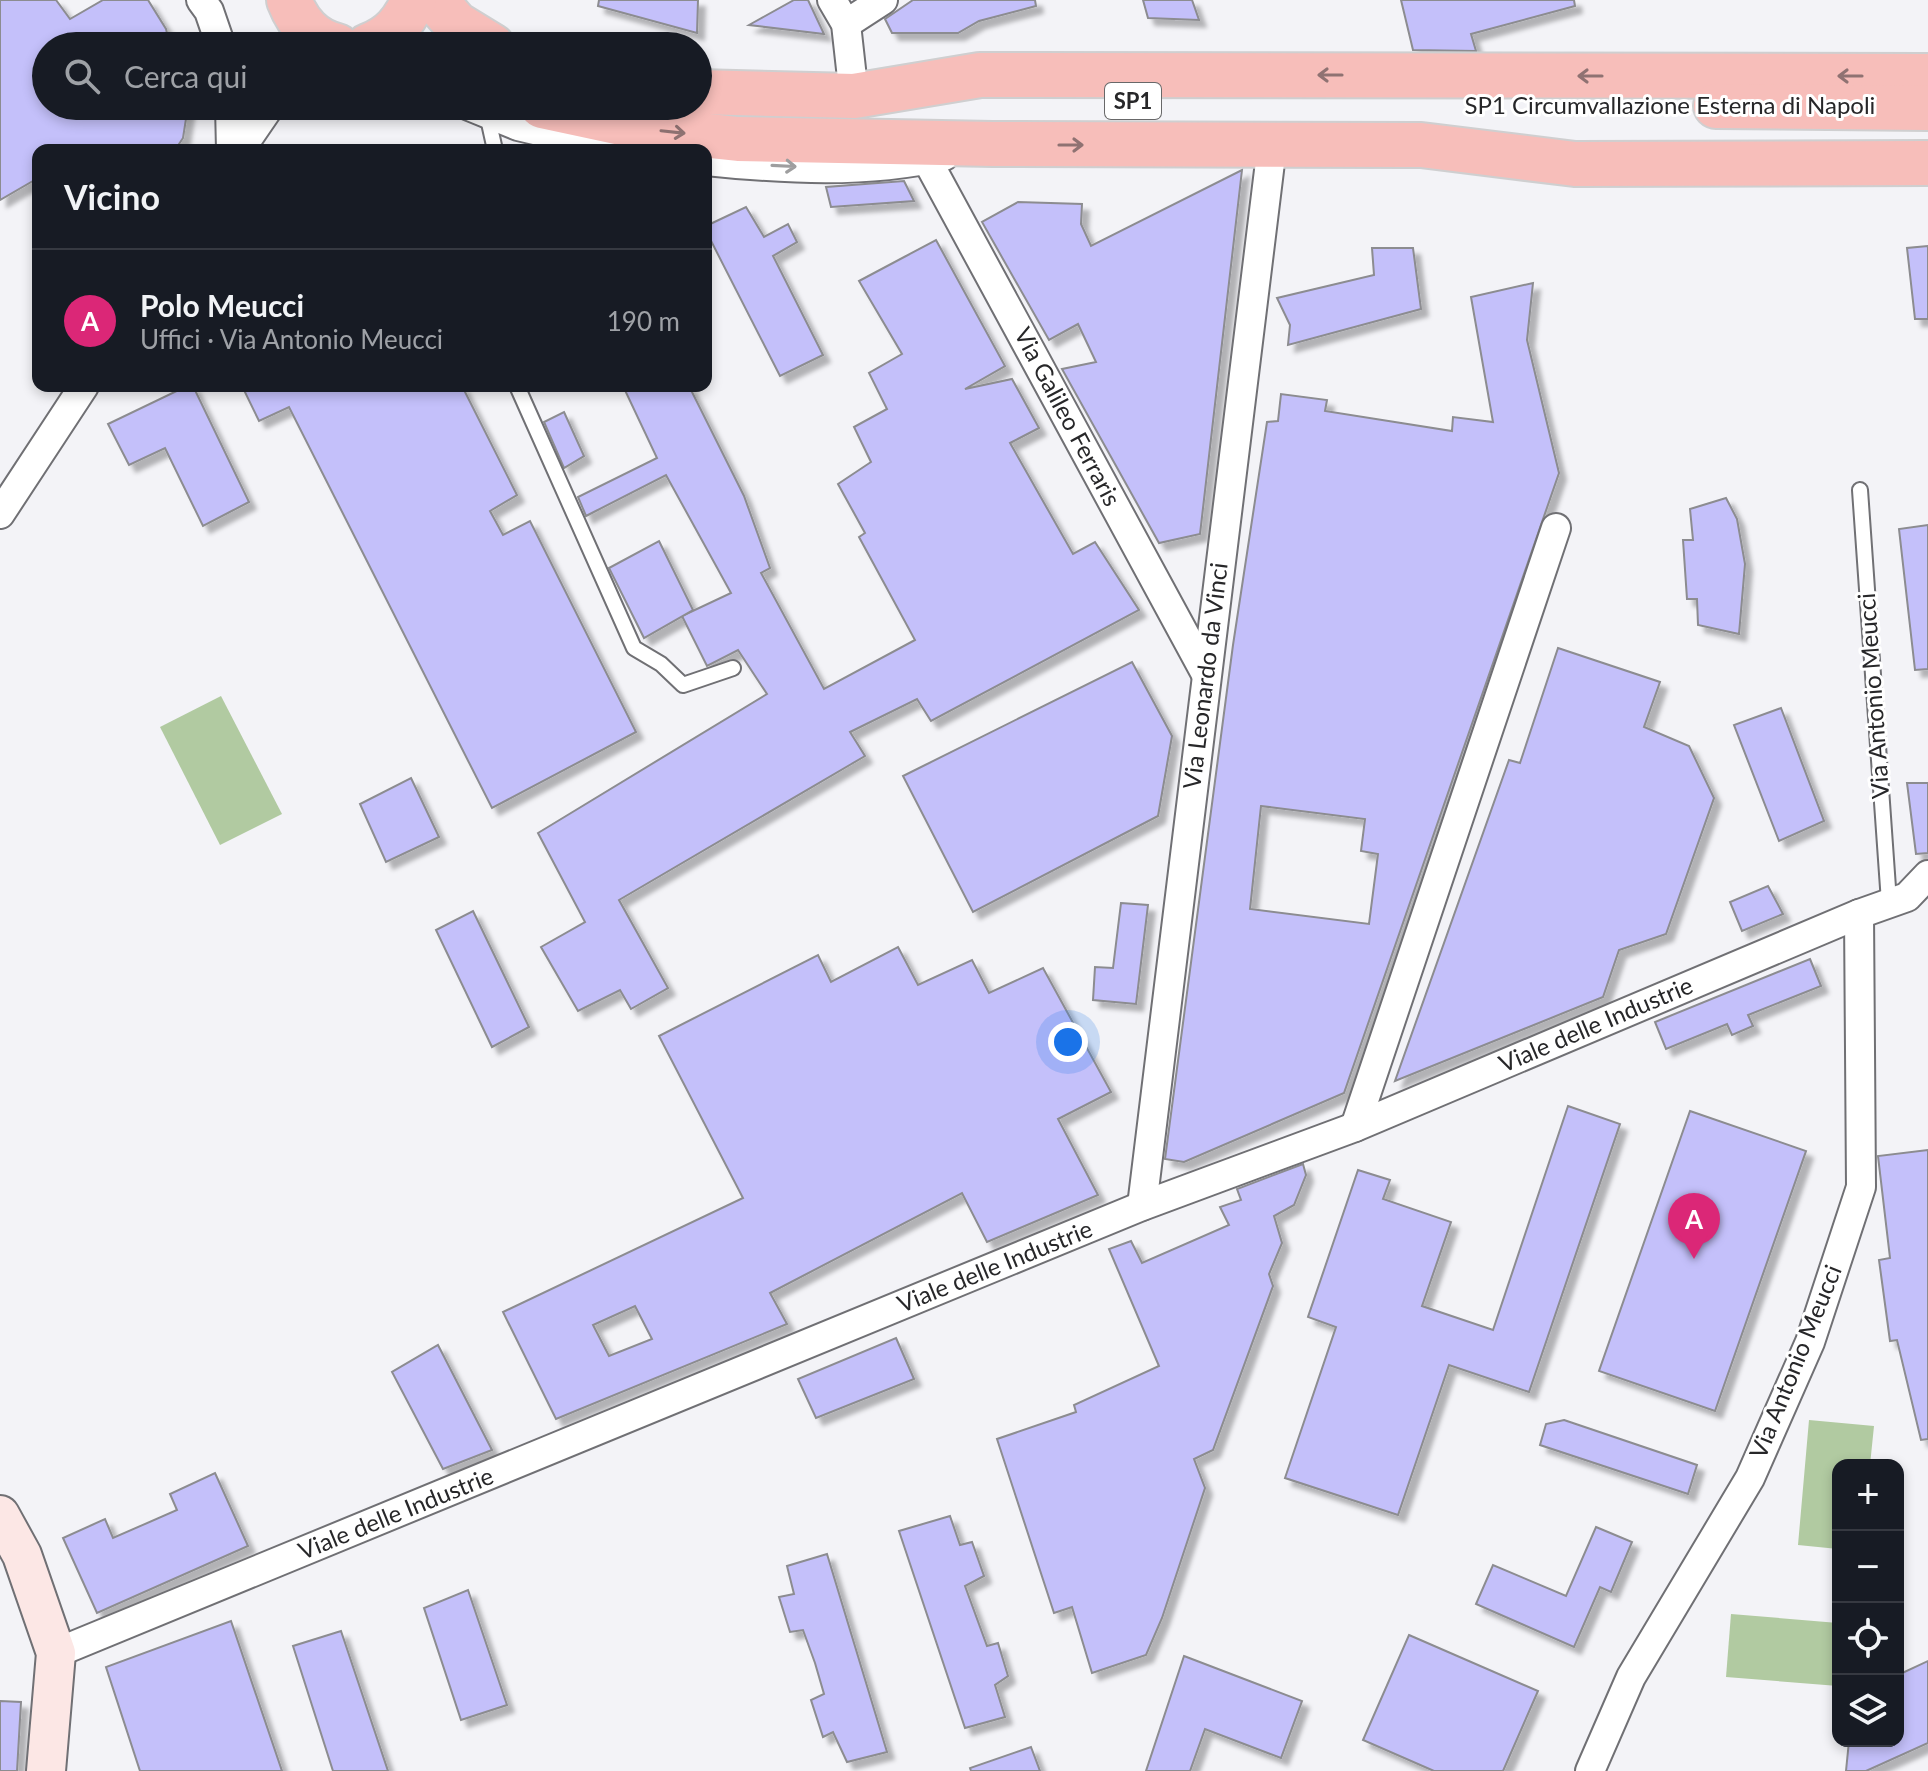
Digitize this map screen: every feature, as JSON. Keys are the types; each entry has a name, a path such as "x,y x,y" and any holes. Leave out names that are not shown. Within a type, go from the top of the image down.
{"highway":[{"path":"289,0 296,17 311,32"},
{"path":"393,32 405,20 414,0"},
{"path":"435,0 456,24 469,32"},
{"path":"712,92 854,96 980,75 1928,76"},
{"name":"SP1","path":"854,96 1416,124"},
{"name":"SP1 Circumvallazione Esterna di Napoli","path":"1416,124 1928,108"},
{"path":"607,120 654,130 738,139 1272,146 1416,124 1575,164 1928,163"},
{"name":"SP1 Circumvallazione Esterna di Napoli","path":"1416,124 1928,141"}],"main road":[{"path":"0,1515 22,1555 56,1653 46,1771"}],"street":[{"path":"201,0 209,11 216,32"},
{"path":"832,0 846,24 854,96"},
{"path":"846,24 883,0"},
{"path":"230,120 231,144"},
{"path":"244,144 260,120"},
{"path":"509,120 585,144"},
{"path":"712,161 832,169 906,165 993,144"},
{"name":"Via Leonardo da Vinci","path":"1142,1206 1272,146"},
{"name":"Via Galileo Ferraris","path":"927,160 1206,674"},
{"path":"0,514 80,392"},
{"path":"1355,1127 1556,528"},
{"name":"Viale delle Industrie","path":"56,1653 1142,1206 1355,1127 1859,914 1907,897 1928,875"},
{"name":"Via Antonio Meucci","path":"1590,1771 1631,1677 1750,1478 1810,1342 1861,1187 1859,914"}],"lane":[{"path":"482,120 492,144"},
{"path":"520,392 634,648 661,664 683,685 733,668"},
{"name":"Via Antonio Meucci","path":"1860,490 1889,902"}],"green space":[{"path":"221,696 282,814 220,845 160,727"},
{"path":"1809,1420 1874,1426 1871,1459 1832,1459 1832,1548 1798,1545"},
{"path":"1731,1614 1832,1622 1832,1686 1726,1677"}],"building":[{"path":"0,0 56,0 70,19 103,0 148,0 167,32 32,32 32,120 186,120 179,144 32,144 32,181 0,200"},
{"path":"599,0 698,0 697,32 693,32 598,6"},
{"path":"794,0 808,0 824,34 749,25"},
{"path":"913,0 1035,0 1036,6 979,21 958,33 892,33 885,19"},
{"path":"1143,0 1192,0 1199,20 1148,18"},
{"path":"1401,0 1574,0 1575,6 1471,34 1476,51 1413,50"},
{"path":"1242,170 1200,534 1159,543 1062,369 1096,362 1078,324 1049,340 982,222 1018,202 1082,204 1081,224 1091,246"},
{"path":"904,181 914,201 831,207 826,187"},
{"path":"746,207 764,237 788,224 797,242 773,256 823,355 780,376 712,243 712,223"},
{"path":"936,240 1005,366 965,389 1012,379 1039,428 1010,443 1073,554 1095,542 1139,610 931,721 917,699 850,732 865,756 619,900 668,988 631,1009 620,990 578,1011 541,947 585,922 538,833 767,694 738,650 707,666 682,616 731,593 666,475 586,516 578,497 657,458 626,392 692,392 744,496 770,568 761,573 824,689 915,640 859,537 865,533 838,484 871,462 854,427 887,409 869,373 902,354 859,281"},
{"path":"1928,246 1928,319 1915,319 1907,248"},
{"path":"1372,248 1413,248 1421,309 1288,345 1290,325 1277,298 1374,275"},
{"path":"1533,283 1527,340 1559,473 1344,1093 1184,1162 1165,1159 1233,645 1267,422 1278,421 1281,394 1327,400 1325,411 1452,431 1453,417 1493,422 1471,297","holes":["1261,806 1365,819 1361,851 1378,854 1369,924 1250,909"]},
{"path":"175,392 196,392 249,502 203,526 165,448 129,465 108,424"},
{"path":"245,392 465,392 517,495 490,511 503,535 530,521 636,732 492,808 289,407 259,421"},
{"path":"564,412 584,456 564,468 544,422"},
{"path":"1726,498 1737,519 1745,564 1739,634 1698,625 1697,599 1687,599 1683,540 1693,540 1690,509"},
{"path":"1928,525 1928,669 1915,670 1899,529"},
{"path":"659,541 693,610 644,638 609,568"},
{"path":"1558,648 1660,682 1644,727 1689,746 1714,798 1666,934 1619,950 1603,997 1395,1081 1509,760 1520,763"},
{"path":"1132,662 1172,736 1158,816 973,912 903,776"},
{"path":"1781,708 1824,821 1779,841 1734,725"},
{"path":"411,778 439,837 386,862 360,804"},
{"path":"1907,783 1928,783 1928,853 1916,854"},
{"path":"1768,886 1783,914 1742,931 1730,902"},
{"path":"1121,903 1148,905 1136,1004 1093,1000 1095,967 1113,968"},
{"path":"473,911 529,1027 492,1047 436,930"},
{"path":"898,947 918,985 972,960 989,993 1043,968 1111,1092 1058,1119 1098,1195 987,1242 962,1193 770,1293 787,1324 556,1419 503,1312 743,1198 659,1036 818,955 831,982","holes":["635,1306 652,1339 609,1356 593,1325"]},
{"path":"1810,959 1821,986 1748,1015 1753,1026 1732,1035 1727,1024 1666,1049 1655,1022"},
{"path":"1568,1106 1620,1124 1529,1392 1449,1365 1398,1515 1285,1478 1336,1327 1308,1317 1358,1170 1390,1180 1383,1199 1451,1222 1422,1306 1493,1330"},
{"path":"1690,1111 1806,1151 1715,1411 1599,1371"},
{"path":"1928,1150 1928,1439 1921,1440 1897,1340 1890,1341 1879,1260 1890,1258 1878,1156"},
{"path":"1303,1164 1306,1175 1294,1205 1274,1216 1282,1243 1269,1274 1273,1286 1213,1450 1194,1459 1205,1488 1162,1618 1146,1655 1092,1673 1072,1607 1054,1613 997,1439 1076,1412 1074,1405 1159,1366 1109,1249 1131,1241 1142,1263 1229,1225 1220,1207 1241,1200 1237,1189"},
{"path":"896,1338 914,1379 816,1418 798,1379"},
{"path":"438,1345 492,1450 443,1469 392,1372"},
{"path":"1564,1420 1697,1465 1688,1494 1540,1445 1546,1424"},
{"path":"215,1473 248,1546 97,1613 63,1538 105,1519 113,1538 177,1510 170,1494"},
{"path":"950,1516 960,1545 972,1542 984,1576 965,1586 987,1646 998,1643 1008,1676 995,1685 1005,1717 965,1728 899,1531"},
{"path":"1596,1527 1632,1542 1611,1592 1600,1587 1574,1647 1476,1604 1493,1565 1566,1596"},
{"path":"827,1554 887,1752 847,1762 833,1732 823,1737 811,1700 824,1694 815,1663 803,1630 790,1632 779,1597 794,1594 787,1566"},
{"path":"468,1590 507,1705 461,1720 424,1608"},
{"path":"231,1621 282,1771 140,1771 106,1667"},
{"path":"341,1631 388,1771 333,1771 293,1646"},
{"path":"1409,1635 1538,1691 1503,1771 1434,1771 1363,1740"},
{"path":"1184,1656 1302,1701 1281,1758 1205,1729 1190,1771 1146,1771"},
{"path":"1928,1661 1928,1743 1866,1771 1846,1771 1848,1747 1904,1747 1904,1672"},
{"path":"0,1701 21,1702 17,1771 0,1771"},
{"path":"1031,1747 1040,1771 971,1771 970,1768"}],"place":[{"name":"Polo Meucci","path":"1694,1259"}]}
